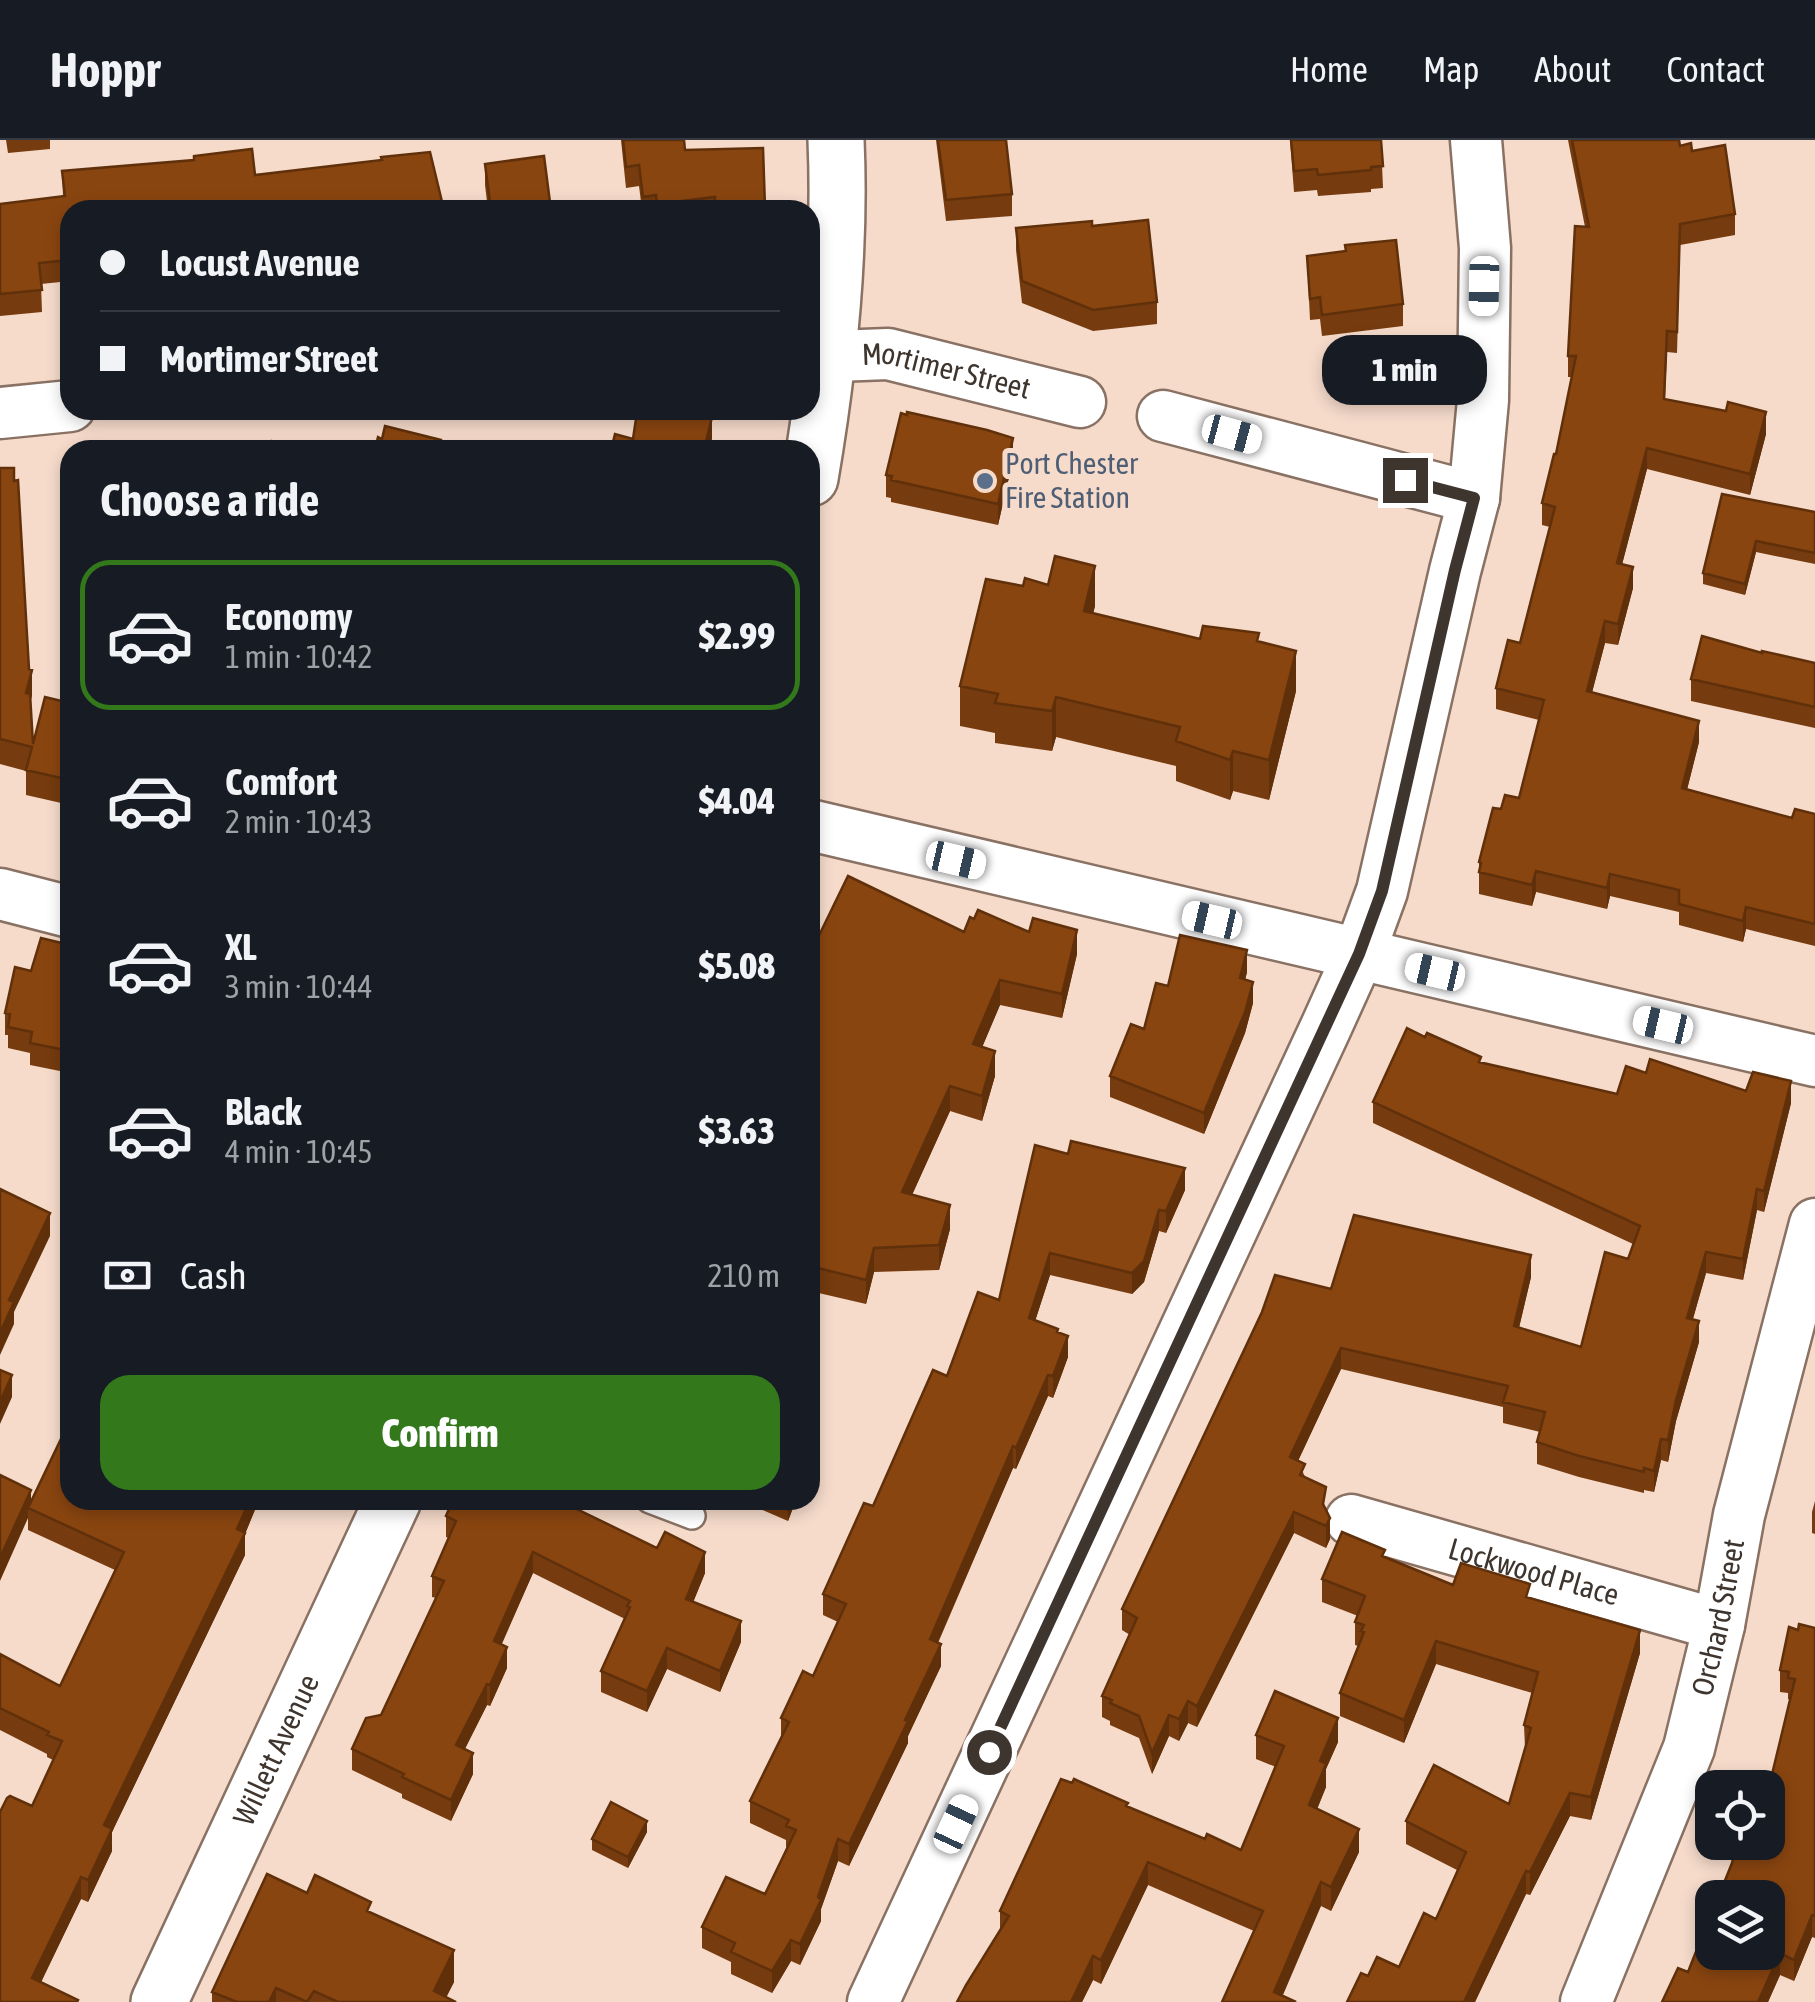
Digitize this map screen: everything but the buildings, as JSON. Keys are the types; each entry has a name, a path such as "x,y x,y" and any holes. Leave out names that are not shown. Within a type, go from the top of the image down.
{"street":[{"path":"820,348 834,288 836,140"},
{"path":"872,2002 1359,954 1382,891 1474,498 1483,400 1485,248 1476,140"},
{"name":"Mortimer Street","path":"820,356 888,354 1080,402"},
{"path":"0,413 60,407"},
{"path":"1163,416 1474,498"},
{"path":"820,827 1815,1061"},
{"path":"0,894 60,909"},
{"name":"Orchard Street","path":"1586,2002 1689,1748 1719,1625 1738,1514 1815,1224"},
{"name":"Willett Avenue","path":"159,2002 388,1510"},
{"name":"Lockwood Place","path":"1351,1520 1719,1625"}],"lane":[{"path":"676,1510 692,1516"}],"place":[{"name":"Port Chester Fire Station","path":"985,481"}],"route":[{"path":"989,1752 1359,954 1382,891 1474,498 1405,480"}]}
